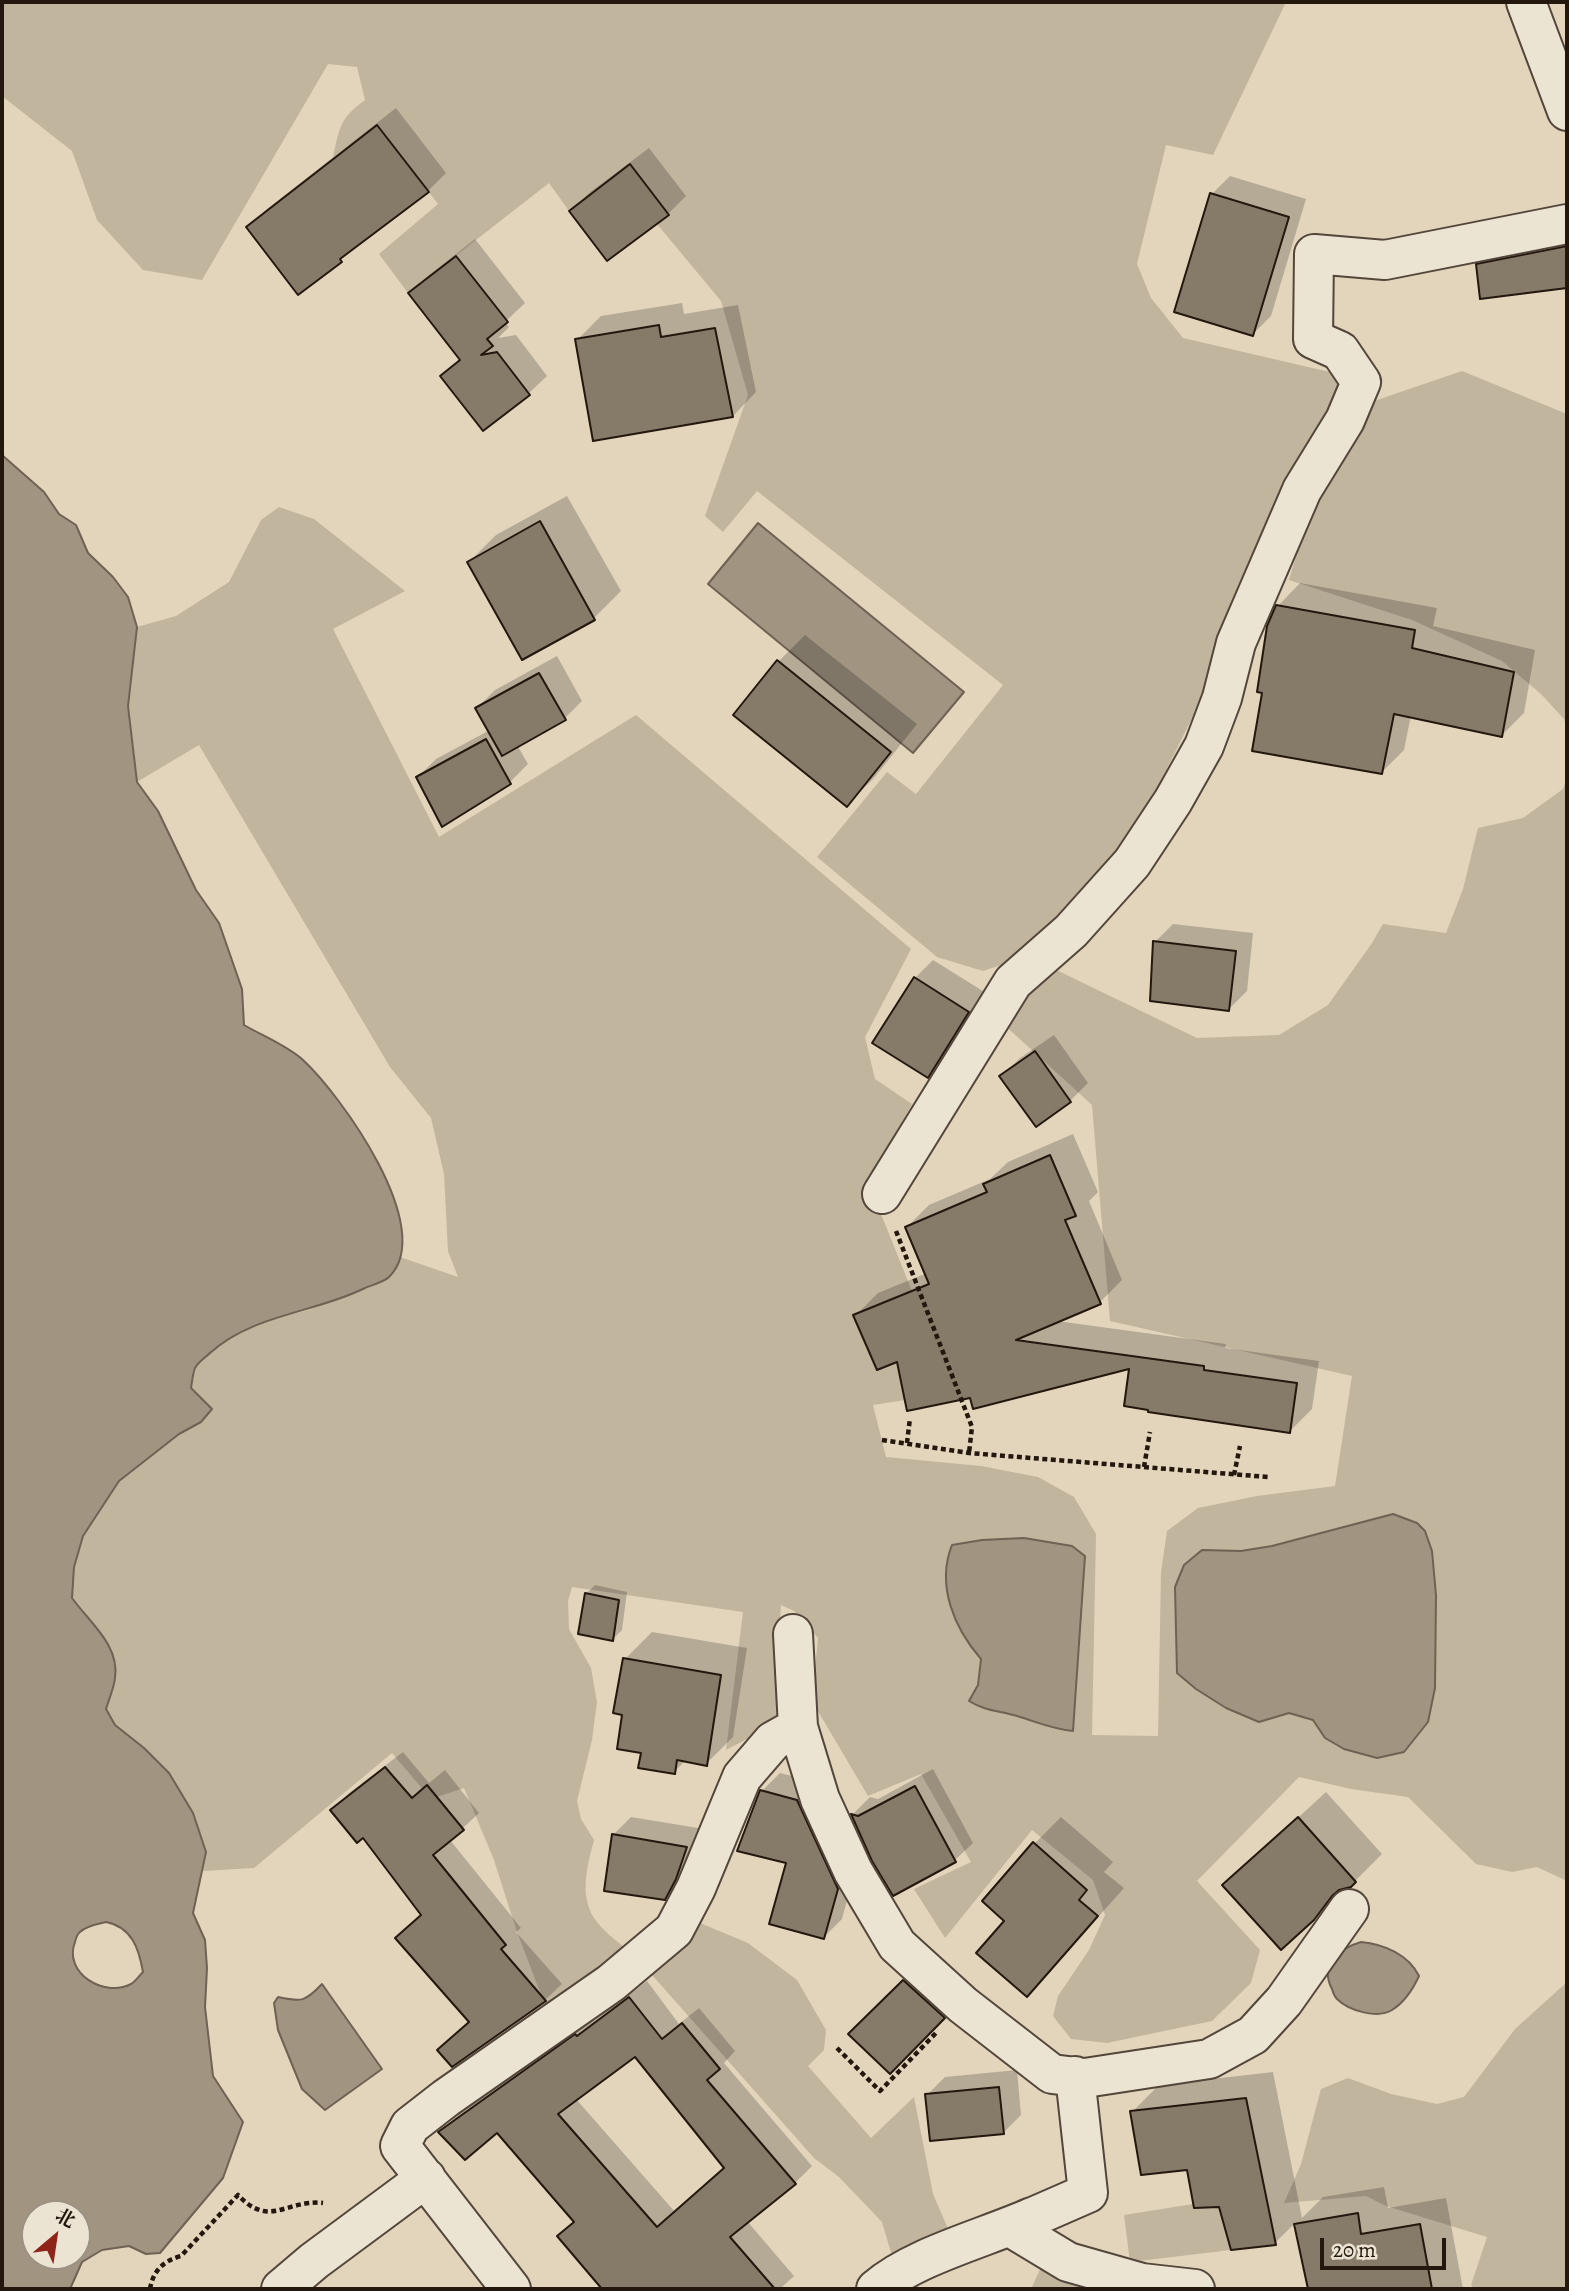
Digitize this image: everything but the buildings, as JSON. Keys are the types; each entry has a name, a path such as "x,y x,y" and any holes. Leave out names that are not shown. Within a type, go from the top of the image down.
{"street":[{"path":"1525,2 1567,111"},
{"path":"882,1194 1013,982 1071,931 1132,863 1173,801 1203,746 1223,698 1236,643 1302,490 1345,420 1361,383 1340,351 1313,339 1314,254 1385,260 1567,224"},
{"path":"793,1634 798,1727 820,1799 853,1871 897,1945 963,2005 1052,2074 1085,2078 1209,2059 1254,2035 1284,2001 1349,1909"},
{"path":"511,2289 400,2146 410,2126 611,1983 674,1930 696,1888 742,1777 773,1741 798,1727"},
{"path":"876,2289 932,2257 1088,2193 1074,2076"},
{"path":"281,2289 314,2261 426,2178"},
{"path":"1010,2227 1068,2262 1142,2283 1195,2289"}],"path":[{"path":"882,1194 972,1427 968,1453"},
{"path":"907,1443 910,1418"},
{"path":"1144,1467 1150,1432"},
{"path":"882,1440 968,1453 1268,1477"},
{"path":"1234,1475 1240,1446"},
{"path":"838,2048 880,2091 963,2005"},
{"path":"150,2289 151,2278 159,2267 169,2259 181,2256 238,2195 260,2212 306,2202 331,2205"}],"shaded area":[{"path":"2,2 1286,2 1213,155 1166,145 1137,264 1151,298 1183,338 1347,376 1239,602 1199,704 1135,833 1013,961 983,971 937,957 817,857 887,772 916,794 1003,685 757,491 723,532 705,516 748,395 721,301 657,224 668,215 630,165 569,211 549,183 408,293 379,254 438,204 378,125 333,157 345,118 365,100 357,67 328,64 202,280 143,270 97,220 72,151 2,96"},
{"path":"1462,371 1567,414 1567,728 1564,719 1541,694 1502,661 1412,620 1289,580 1323,465 1377,400"},
{"path":"2,455 44,492 59,514 76,525 88,553 113,577 128,597 137,627 128,706 137,782 158,811 196,890 219,923 242,989 244,1025 297,1055 339,1101 378,1163 393,1196 401,1228 401,1255 387,1279 346,1296 245,1330 227,1340 200,1362 194,1370 191,1388 212,1409 201,1422 179,1434 119,1481 83,1536 74,1567 72,1598 102,1635 113,1655 115,1678 106,1709 115,1725 169,1773 193,1813 206,1852 193,1913 205,1940 205,2007 213,2076 243,2122 223,2178 160,2253 146,2254 129,2246 102,2250 91,2257 91,2200 21,2200 21,2270 78,2270 70,2289 2,2289","holes":["106,1922 115,1925 133,1940 143,1972 132,1983 109,1988 88,1980 80,1973 73,1953 75,1941 82,1930"]},
{"path":"279,507 314,519 405,591 333,629 439,837 636,715 911,949 865,1037 875,1079 912,1104 871,1177 877,1204 912,1291 853,1315 877,1369 897,1362 905,1400 873,1405 886,1457 981,1466 1038,1477 1074,1497 1096,1534 1092,1735 1158,1736 1161,1572 1167,1531 1198,1508 1257,1496 1335,1486 1352,1376 1110,1321 1092,1105 1000,1021 1044,964 1197,1038 1279,1035 1328,1005 1383,924 1446,933 1463,889 1478,828 1523,818 1563,789 1567,777 1567,1881 1537,1867 1512,1872 1476,1864 1408,1797 1351,1789 1299,1777 1197,1881 1260,1950 1251,1983 1212,2021 1107,2043 1071,2039 1053,2016 1058,1996 1089,1950 1105,1915 1093,1880 1032,1830 945,1938 914,1889 971,1862 921,1774 868,1796 812,1701 818,1638 794,1611 781,1605 779,1636 783,1720 726,1750 743,1612 572,1587 568,1601 569,1629 591,1668 597,1702 592,1740 577,1801 581,1819 594,1840 587,1871 586,1893 591,1913 597,1922 631,1953 548,2013 517,1932 494,1860 464,1788 431,1799 392,1753 254,1868 202,1871 206,1852 169,1773 115,1725 106,1709 115,1677 85,1616 72,1598 74,1567 83,1536 119,1481 179,1434 201,1422 212,1409 191,1388 196,1366 225,1340 271,1319 309,1310 358,1292 389,1277 400,1257 458,1277 448,1251 444,1174 431,1118 390,1067 199,745 137,782 128,706 137,627 176,616 229,582 261,520"},
{"path":"758,523 964,692 913,753 708,584"},
{"path":"1393,1514 1417,1523 1425,1531 1432,1551 1436,1595 1435,1688 1428,1722 1404,1752 1377,1758 1344,1749 1325,1738 1313,1720 1289,1713 1259,1722 1226,1708 1177,1673 1175,1587 1184,1565 1202,1550 1241,1551 1272,1546"},
{"path":"1024,1538 1072,1546 1085,1556 1073,1731 987,1709 969,1701 978,1685 981,1659 963,1634 950,1605 946,1575 952,1545"},
{"path":"700,1923 748,1943 797,1980 826,2030 824,2050 808,2066 871,2138 914,2097 933,2194 952,2238 894,2263 882,2222 839,2177 814,2158 645,1967"},
{"path":"1361,1942 1395,1952 1409,1962 1419,1976 1405,1999 1386,2013 1372,2014 1342,2003 1336,1998 1329,1980 1330,1965 1339,1953"},
{"path":"1567,1982 1567,2289 1474,2289 1471,2285 1487,2237 1386,2206 1366,2196 1284,2203 1301,2164 1321,2089 1348,2078 1391,2094 1437,2104 1464,2097 1515,2029"},
{"path":"322,1984 382,2069 325,2110 302,2089 278,2030 274,2003 278,1997 303,1999"},
{"path":"1193,2204 1194,2208 1219,2207 1231,2250 1130,2262 1124,2215"},
{"path":"1043,2263 1110,2289 1031,2289"}]}
